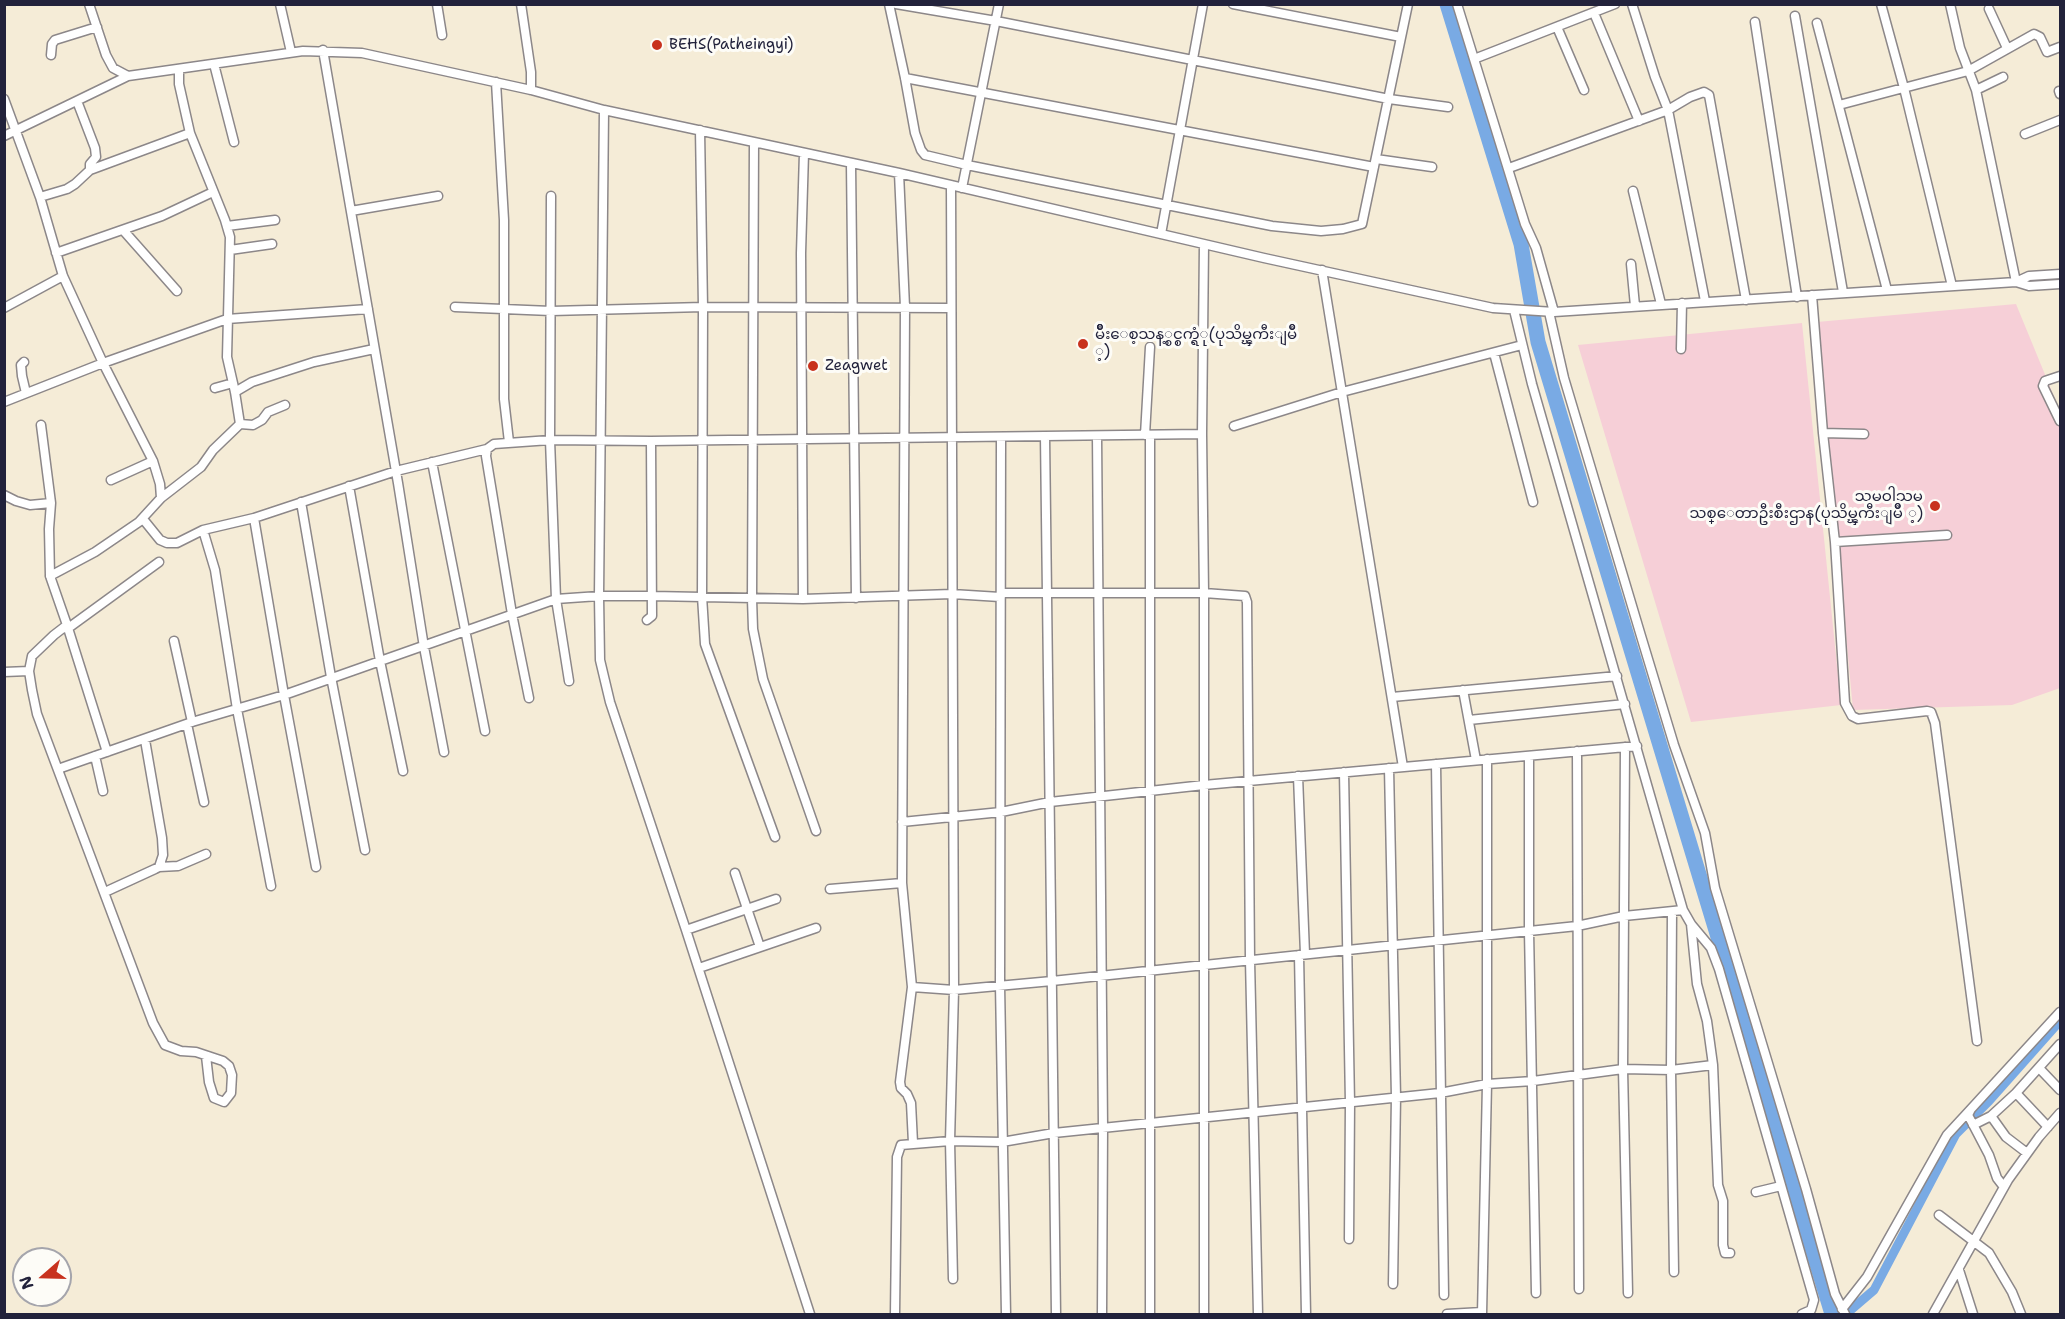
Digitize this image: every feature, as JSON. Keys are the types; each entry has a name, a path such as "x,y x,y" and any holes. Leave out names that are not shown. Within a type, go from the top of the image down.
{"street":[{"path":"89,4 113,68 128,76"},
{"path":"280,4 291,52"},
{"path":"437,4 442,35"},
{"path":"521,4 531,72 531,90"},
{"path":"889,4 915,133 925,155 966,168 1167,207 1272,226 1321,231 1362,224 1408,4"},
{"path":"896,4 996,21 1389,99 1448,107"},
{"path":"962,185 999,4"},
{"path":"1161,234 1203,4"},
{"path":"1233,4 1401,38"},
{"path":"1457,4 1526,224 1536,248 1564,378 1674,745 1705,833 1715,888 1806,1189 1835,1294 1843,1312"},
{"path":"1474,59 1615,4"},
{"path":"1632,4 1668,110 1705,301"},
{"path":"1881,4 1952,286"},
{"path":"1950,4 1968,70 1976,90 2016,282"},
{"path":"1989,9 2007,48"},
{"path":"1594,13 1639,121"},
{"path":"1795,16 1843,292"},
{"path":"1755,22 1797,297"},
{"path":"1817,23 1887,290"},
{"path":"51,55 51,44 55,40 97,27"},
{"path":"1557,27 1584,90"},
{"path":"1839,105 1968,70 2034,34 2040,36 2047,52 2061,47"},
{"path":"323,50 444,752"},
{"path":"4,136 128,76 291,52 323,50 362,53 496,82 604,110 951,185 962,185 1204,244 1493,308 1548,312 2016,282 2030,276 2061,274"},
{"path":"214,64 234,142"},
{"path":"179,70 179,84 190,133 227,226 230,250 227,357 240,424"},
{"path":"1976,90 2003,77"},
{"path":"905,78 1180,130 1375,163 1432,167"},
{"path":"496,82 504,220 504,399 509,442"},
{"path":"1509,168 1668,110 1690,97 1704,92 1710,95 1746,300"},
{"path":"4,99 40,197 63,276 153,461 160,484 161,498"},
{"path":"77,101 97,155 90,164 90,170"},
{"path":"604,110 600,660 610,702 699,968 810,1314"},
{"path":"2025,134 2061,120"},
{"path":"700,130 703,307 702,596 705,644 775,837"},
{"path":"40,197 67,189 84,178 90,170 190,133"},
{"path":"754,142 753,629 763,679 816,831"},
{"path":"803,599 804,153"},
{"path":"851,164 856,597"},
{"path":"899,173 905,307 902,883 912,987 900,1082 901,1088 911,1103 913,1143"},
{"path":"951,185 954,990 950,1141 953,1279"},
{"path":"1633,191 1661,304"},
{"path":"57,254 162,216 213,192"},
{"path":"551,195 550,440 556,599 569,681"},
{"path":"351,211 438,196"},
{"path":"227,226 275,220"},
{"path":"123,230 177,291"},
{"path":"230,250 272,244"},
{"path":"1204,244 1202,434 1204,1314"},
{"path":"1631,264 1635,306"},
{"path":"1322,270 1403,767"},
{"path":"4,308 63,276"},
{"path":"2016,282 2029,286 2061,284"},
{"path":"1812,296 1823,433 1835,542 1844,694 1848,710 1858,719 1931,712 1935,723 1977,1041"},
{"path":"1681,349 1682,303"},
{"path":"455,308 551,311 703,307 951,308"},
{"path":"4,402 227,319 368,309"},
{"path":"1517,310 1522,345 1683,910 1691,924 1711,948 1719,969 1814,1300 1811,1310 1802,1314"},
{"path":"1234,426 1342,392 1522,345"},
{"path":"1150,347 1148,435 1150,1314"},
{"path":"215,387 234,387 314,362 374,349"},
{"path":"1494,353 1533,502"},
{"path":"24,362 21,365 26,393"},
{"path":"2061,376 2045,381 2043,386 2061,421"},
{"path":"50,576 104,546 143,519 161,498 201,467 213,450 240,424 253,425 262,420 268,412 285,405"},
{"path":"41,425 51,503 50,576 107,752"},
{"path":"1823,433 1864,434"},
{"path":"143,519 160,540 167,543 183,541 203,531 254,518 396,471 509,442 1202,434"},
{"path":"1045,436 1056,1314"},
{"path":"1097,436 1103,1128 1102,1314"},
{"path":"1001,437 1000,985 1006,1314"},
{"path":"648,620 652,616 651,441"},
{"path":"487,448 486,456 512,614 529,698"},
{"path":"111,480 153,461"},
{"path":"432,462 485,731"},
{"path":"349,486 380,661 403,771"},
{"path":"4,495 30,505 51,503"},
{"path":"301,502 365,850"},
{"path":"254,518 316,867"},
{"path":"203,531 214,570 237,709 271,886"},
{"path":"1835,542 1947,535"},
{"path":"159,562 36,651 32,656 29,671 37,714 153,1023 165,1045 181,1051 196,1052 223,1061 229,1066 232,1075 231,1093 224,1102 214,1098 209,1083 206,1056"},
{"path":"58,769 189,723 284,694 556,599 599,596 803,599 952,594 1000,597 1003,593 1241,595 1247,598 1250,960 1258,1314"},
{"path":"174,640 204,802"},
{"path":"4,672 29,671"},
{"path":"1392,697 1617,676"},
{"path":"1463,690 1476,760"},
{"path":"1469,720 1625,704"},
{"path":"145,740 162,838 163,855 159,867"},
{"path":"902,822 952,815 1001,812 1050,802 1204,785 1637,746"},
{"path":"1625,747 1623,1069 1628,1293"},
{"path":"1576,752 1579,1289"},
{"path":"95,756 104,791"},
{"path":"1529,756 1529,931 1536,1293"},
{"path":"1447,1314 1482,1313 1487,1084 1487,759"},
{"path":"1436,764 1444,1295"},
{"path":"1389,768 1396,1098 1393,1284"},
{"path":"1344,772 1350,1102 1349,1239"},
{"path":"1298,776 1306,1314"},
{"path":"105,892 159,867 178,866 206,854"},
{"path":"735,873 759,947"},
{"path":"830,889 902,883"},
{"path":"686,930 776,899"},
{"path":"912,987 954,990 1052,981 1577,926 1624,916 1683,910"},
{"path":"1672,912 1671,1070 1674,1272"},
{"path":"1691,924 1697,984 1707,1021 1713,1065 1718,1185 1723,1202 1724,1251 1725,1254 1730,1253"},
{"path":"699,968 816,928"},
{"path":"1843,1312 1867,1277 1947,1135 1971,1118 2061,1012"},
{"path":"1971,1118 1990,1116 2016,1093 2061,1044"},
{"path":"895,1314 898,1151 901,1145 950,1141 1002,1142 1054,1133 1396,1098 1487,1084 1533,1081 1623,1069 1671,1070 1713,1065"},
{"path":"2039,1068 2061,1090"},
{"path":"2016,1093 2048,1127"},
{"path":"1933,1314 2004,1186 2027,1153 2061,1113"},
{"path":"1990,1116 2006,1137 2027,1153"},
{"path":"1971,1118 1998,1178 2004,1186"},
{"path":"1756,1192 1781,1186"},
{"path":"1939,1215 1989,1253 2012,1292 2021,1314"},
{"path":"1959,1269 1973,1314"}],"shaded area":[{"path":"2016,304 2060,411 2060,688 2012,705 1853,710 1817,322"},
{"path":"1802,323 1841,705 1691,722 1578,345"}],"waterway":[{"path":"1447,4 1521,244 1538,342 1832,1314"},
{"path":"1846,1314 1874,1290 1956,1134 1989,1101 2060,1021"}],"place":[{"name":"BEHS(Patheingyi)","path":"657,45"},
{"name":"မ်ိဳးေစ့သန့္စင္စက္ရံု(ပုသိမ္ၾကီးျမိဳ ့)","path":"1083,344"},
{"name":"Zeagwet","path":"813,366"},
{"name":"သမဝါသမ သစ္ေတာဦးစီးဌာန(ပုသိမ္ၾကီးျမိဳ ့)","path":"1935,506"}]}
